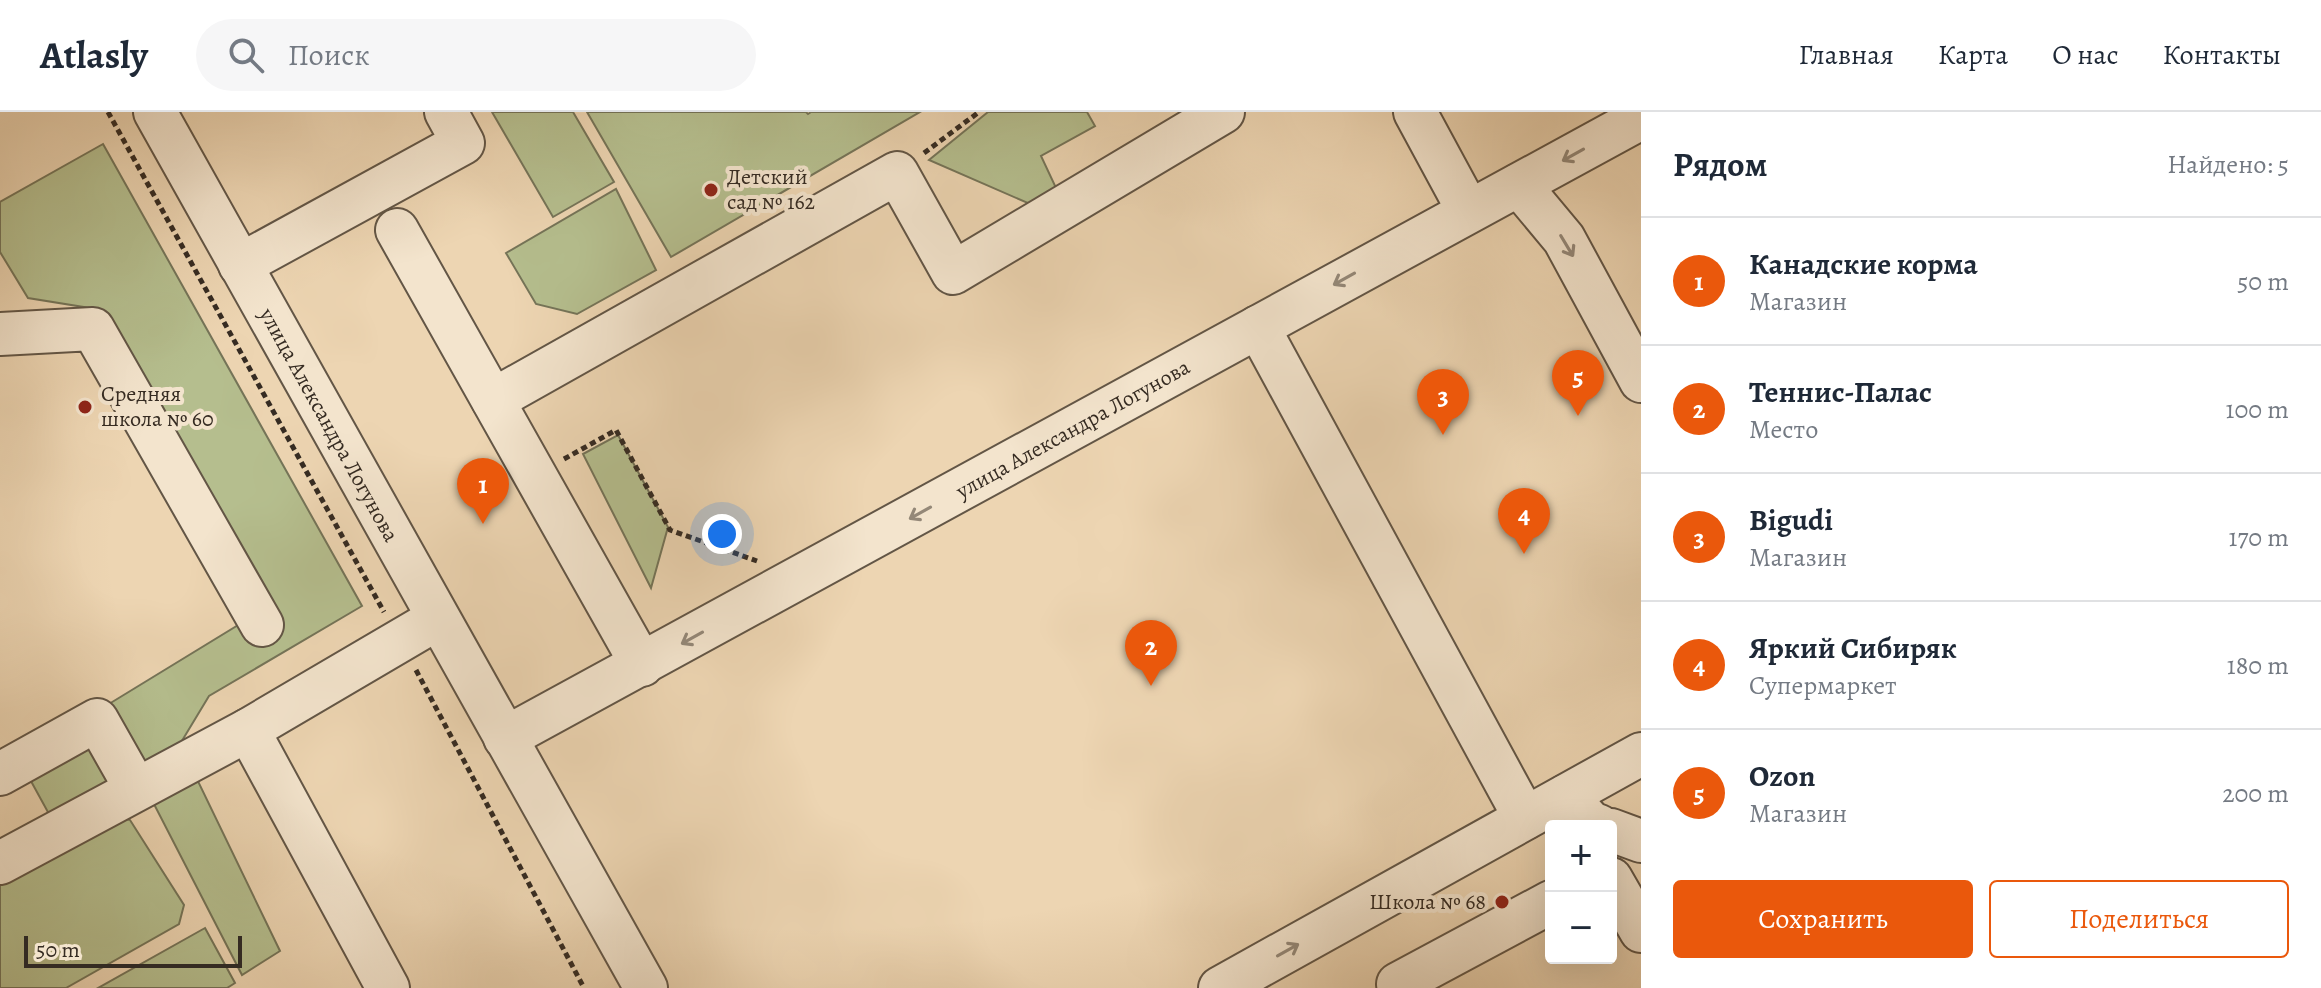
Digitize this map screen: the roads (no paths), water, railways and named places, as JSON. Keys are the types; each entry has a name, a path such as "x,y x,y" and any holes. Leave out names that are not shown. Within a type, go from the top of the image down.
{"street":[{"name":"улица Александра Логунова","path":"155,112 646,988"},
{"path":"240,265 463,143 446,112"},
{"path":"493,400 897,173 953,273 1223,112"},
{"path":"1415,112 1468,210"},
{"name":"улица Александра Логунова","path":"505,738 802,578 1468,210 1519,185 1635,117"},
{"path":"1519,185 1564,239 1641,381"},
{"path":"397,230 642,665"},
{"path":"1258,327 1525,818"},
{"path":"0,334 93,329 262,625"},
{"path":"0,863 248,730 437,619"},
{"path":"0,774 97,720 136,789"},
{"path":"248,730 388,988"},
{"path":"1220,988 1525,818 1592,820 1641,754"},
{"path":"1617,831 1641,841"},
{"path":"1617,889 1641,931"},
{"path":"1400,988 1398,984 1545,905"}],"place":[{"name":"Детский сад № 162","path":"711,190"},
{"name":"Средняя школа № 60","path":"85,407"},
{"name":"Ozon","path":"1578,416"},
{"name":"Bigudi","path":"1443,435"},
{"name":"Канадские корма","path":"483,524"},
{"name":"Яркий Сибиряк","path":"1524,554"},
{"name":"Теннис-Палас","path":"1151,686"},
{"name":"Школа № 68","path":"1502,902"}]}
